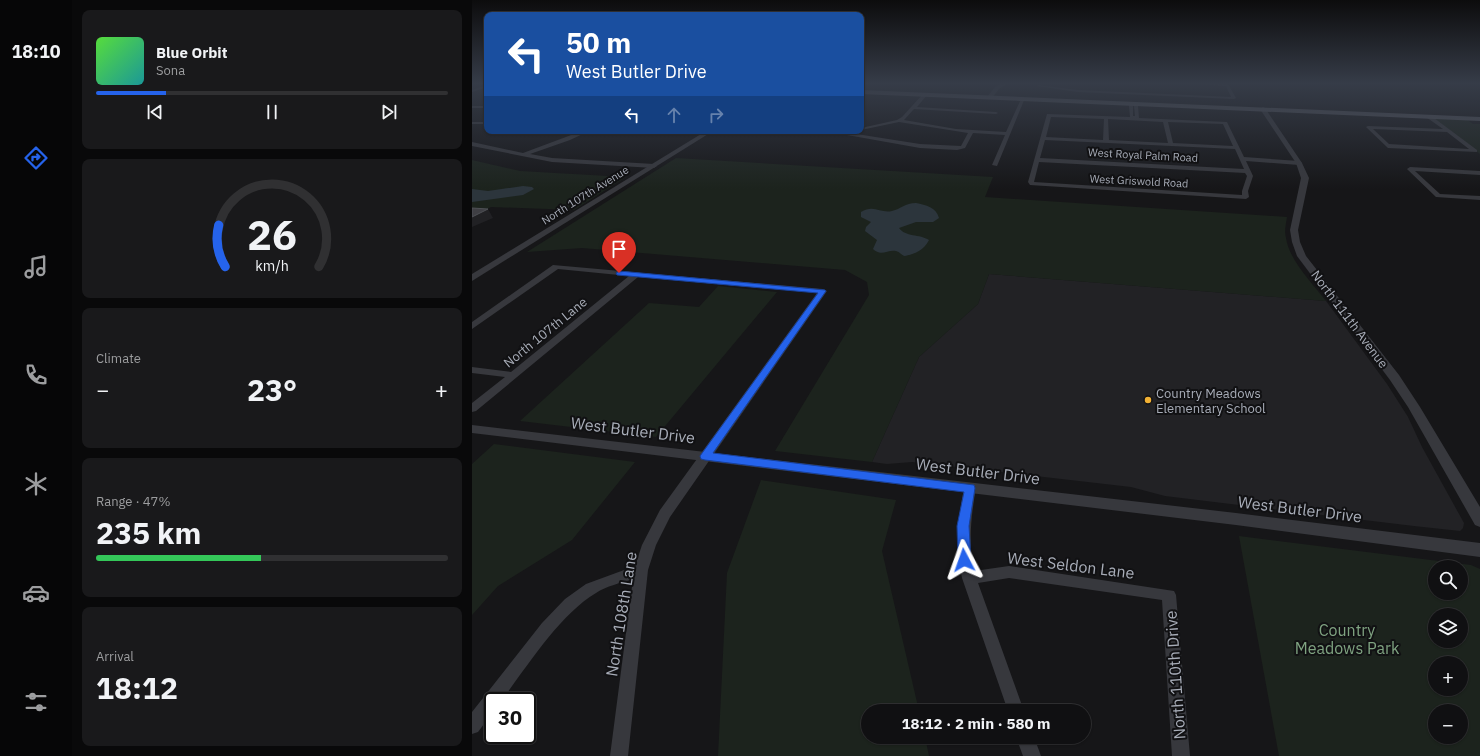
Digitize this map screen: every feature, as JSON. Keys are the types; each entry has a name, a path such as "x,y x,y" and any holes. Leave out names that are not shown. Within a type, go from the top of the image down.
{"main road":[{"path":"1468,118 1480,119"}],"street":[{"path":"864,128 899,121 904,118"},
{"path":"996,165 1015,118"},
{"path":"1037,160 1048,118"},
{"path":"1106,118 1106,142"},
{"path":"1125,118 1225,123 1248,171"},
{"name":"North 111th Avenue","path":"1269,118 1299,163 1305,178 1294,230 1296,242 1302,256 1409,398 1480,521"},
{"path":"1431,118 1480,155"},
{"path":"1165,120 1171,145"},
{"path":"899,121 945,130 1008,134"},
{"path":"472,123 484,122"},
{"path":"1448,131 1368,127 1388,146 1475,151"},
{"path":"857,134 920,146 961,148 971,132"},
{"path":"523,155 578,134"},
{"name":"North 107th Avenue","path":"472,278 705,134"},
{"path":"1042,138 1238,148"},
{"path":"475,145 494,141"},
{"path":"475,145 523,155 559,160 654,166"},
{"name":"West Royal Palm Road","path":"1037,160 1248,171"},
{"name":"West Griswold Road","path":"1037,160 1031,182 1032,184 1246,197 1245,191 1250,176 1248,171"},
{"path":"1243,160 1299,163"},
{"path":"1480,173 1410,169 1438,196 1480,198"},
{"path":"472,326 556,267 635,275"},
{"name":"North 108th Lane","path":"619,756 641,570 649,545 657,527 705,456 823,291 635,275"},
{"name":"North 107th Lane","path":"472,409 635,275"},
{"path":"472,370 513,375"},
{"name":"West Butler Drive","path":"472,429 1480,550"},
{"path":"970,488 963,526 964,560 1014,704"},
{"path":"472,726 547,628 570,604 591,588 641,570"},
{"name":"West Seldon Lane","path":"969,578 1009,572 1169,595"},
{"name":"North 110th Drive","path":"1169,595 1181,756"},
{"path":"1028,744 1032,756"}],"shaded area":[{"path":"523,186 532,187 534,189 523,195 472,202 472,189 488,191"},
{"path":"916,203 933,209 938,214 939,218 933,222 916,222 899,228 905,233 929,240 925,246 916,253 905,256 896,251 882,253 873,249 877,240 865,231 866,227 871,222 861,217 861,212 874,209 888,212"},
{"name":"Country Meadows Elementary School","path":"989,274 1326,301 1387,384 1408,417 1422,447 1464,523 1463,528 1460,531 1414,526 1165,496 1131,487 912,462 887,464 872,462 919,357 978,304"}],"green space":[{"path":"1434,118 1466,119 1473,124 1480,124 1480,154"},
{"path":"676,158 993,177 985,197 1287,217 1285,235 1292,255 1302,271 1326,301 989,274 978,304 919,357 872,462 775,451 869,295 867,282 845,270 582,248 527,252"},
{"path":"472,160 520,171 626,177 574,210 491,207 472,217"},
{"path":"718,286 777,292 656,437 520,421 649,303 699,307"},
{"path":"494,444 635,462 572,540 498,586 472,615 472,464"},
{"path":"761,480 896,500 882,551 917,704 861,704 861,744 926,744 929,756 718,756 727,573"},
{"name":"Country Meadows Park","path":"1239,536 1431,560 1428,560 1428,600 1468,600 1468,565 1480,569 1480,756 1279,756"}],"building":[{"path":"472,208 488,209 472,217"}],"place":[{"name":"Country Meadows Elementary School","path":"1148,400"}],"route":[{"path":"619,273 823,291 705,456 970,488 963,526 964,560"}]}
